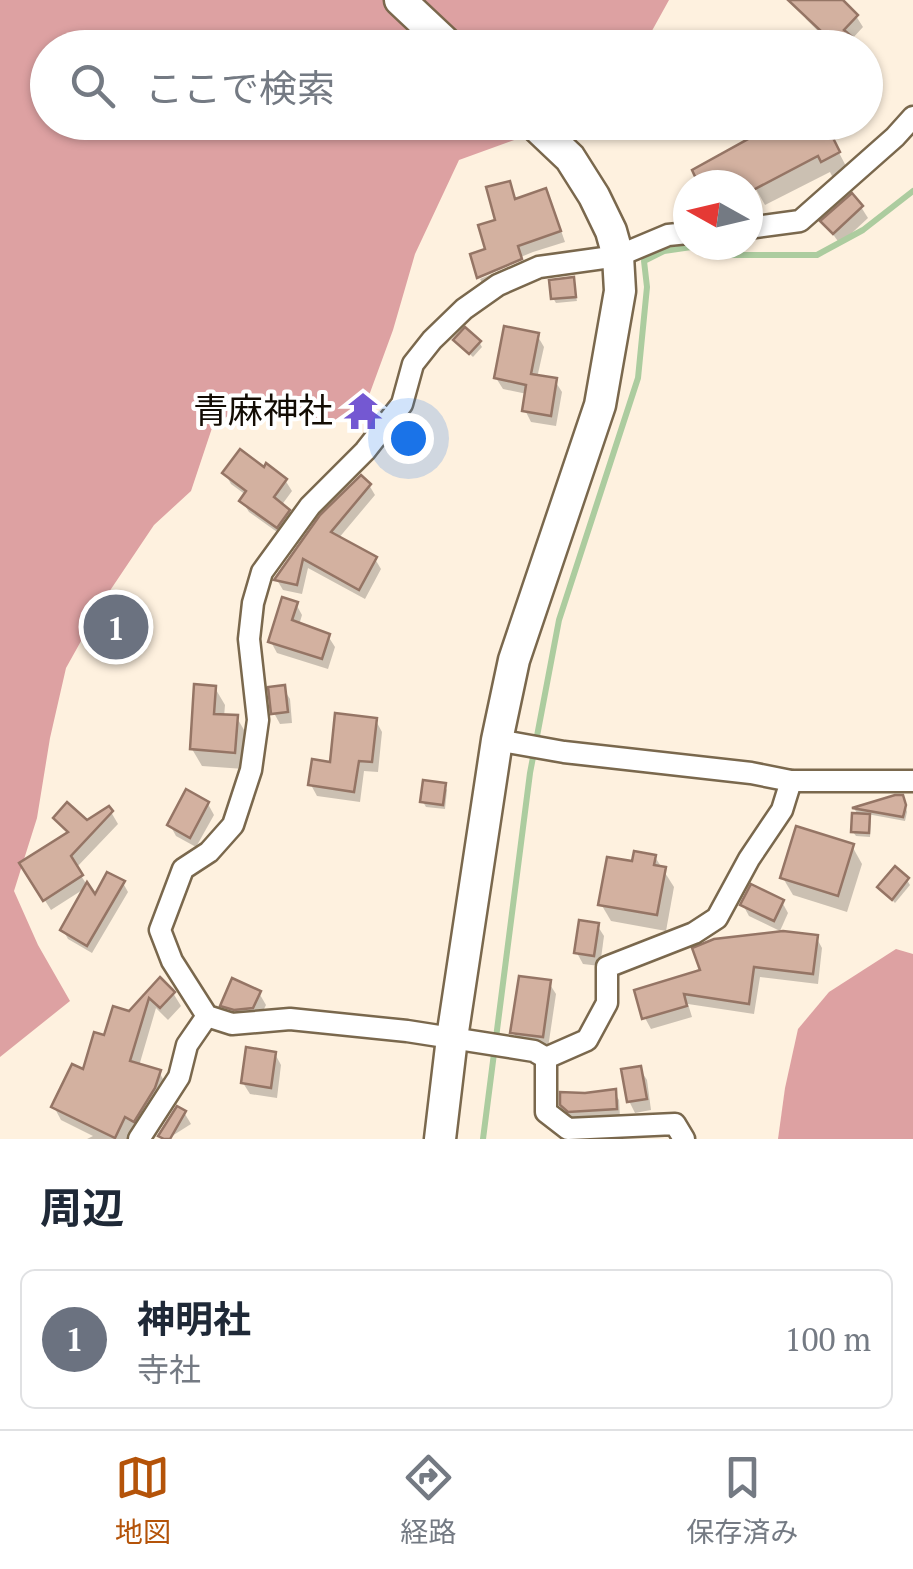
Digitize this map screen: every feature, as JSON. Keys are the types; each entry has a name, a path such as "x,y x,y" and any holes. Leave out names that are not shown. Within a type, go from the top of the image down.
{"street":[{"path":"400,0 432,30"},
{"path":"763,226 800,221 913,116"},
{"path":"440,1139 463,1040 497,740 514,660 600,405 620,291 618,256 611,232 570,158 551,140"},
{"path":"546,1058 534,1051 407,1031 290,1020 232,1024 207,1016 172,961 160,930 183,869 209,852 233,826 252,770 258,720 249,638 262,572 310,506 365,451 402,404 413,364 464,309 498,286 539,268 618,256 673,234"},
{"path":"497,740 791,780 913,781"},
{"path":"546,1058 586,1040 607,1004 606,967 694,933 717,918 782,810 791,780"},
{"path":"139,1139 178,1077 187,1044 207,1016"},
{"path":"546,1058 546,1112 568,1129 674,1124 684,1139"}],"shaded area":[{"path":"0,0 669,0 652,30 30,30 30,140 514,140 459,160 415,254 393,330 360,420 312,420 252,402 213,425 191,491 154,525 105,598 66,668 37,818 14,891 38,945 70,1001 0,1057"},
{"path":"896,949 913,954 913,1139 778,1139 798,1029 829,992"}],"building":[{"path":"788,0 843,0 858,15 844,30 820,30"},
{"path":"746,140 834,140 840,152 821,162 818,156 763,185 763,170 692,170"},
{"path":"510,181 515,199 546,188 561,231 518,246 522,259 477,278 470,254 485,249 478,225 495,220 486,187"},
{"path":"852,193 863,206 833,234 820,221"},
{"path":"574,277 576,297 551,299 549,280"},
{"path":"504,326 539,333 531,374 557,378 551,416 522,411 526,385 494,378"},
{"path":"465,327 481,341 469,354 453,340"},
{"path":"240,449 287,479 274,497 290,510 277,528 239,501 246,491 222,473"},
{"path":"361,475 371,484 331,532 377,557 359,590 303,559 297,585 274,580 320,515"},
{"path":"282,597 298,602 292,620 330,634 322,659 268,642"},
{"path":"194,684 216,686 214,714 238,715 235,753 190,749"},
{"path":"285,685 288,712 271,714 268,687"},
{"path":"335,713 377,718 372,762 359,761 354,792 308,785 312,759 330,762"},
{"path":"423,780 446,783 443,805 420,802"},
{"path":"186,789 209,802 190,838 167,825"},
{"path":"903,795 903,817 852,808"},
{"path":"67,802 87,820 109,806 113,811 71,856 83,875 43,901 19,863 68,832 53,818"},
{"path":"852,813 870,814 869,833 851,832"},
{"path":"796,826 854,844 838,896 780,878"},
{"path":"634,851 656,855 654,865 666,867 657,915 598,905 607,857 632,861"},
{"path":"895,866 909,878 892,900 877,887"},
{"path":"107,872 125,881 87,946 60,930 87,882 95,894"},
{"path":"751,884 784,900 774,921 740,905"},
{"path":"579,920 599,923 594,956 574,953"},
{"path":"783,931 818,935 813,974 754,967 749,1004 684,994 687,1006 642,1019 634,990 700,970 692,948 714,939"},
{"path":"519,976 551,980 543,1037 510,1033"},
{"path":"160,977 175,992 160,1008 149,998 130,1061 161,1070 134,1122 125,1117 115,1138 51,1107 72,1064 83,1069 94,1032 104,1035 113,1006 129,1011"},
{"path":"232,978 261,991 253,1008 234,1010 220,1006"},
{"path":"246,1047 276,1052 271,1088 241,1083"},
{"path":"641,1066 647,1099 627,1102 621,1069"},
{"path":"616,1089 617,1109 568,1112 560,1105 560,1092"},
{"path":"177,1106 186,1111 170,1139 158,1136"}],"waterway":[{"path":"483,1139 530,773 559,620 638,378 647,287 644,261 664,251 705,245 721,255 817,255 863,230 913,191"}],"place":[{"name":"青麻神社","path":"363,411"},
{"name":"神明社","path":"116,627"}]}
